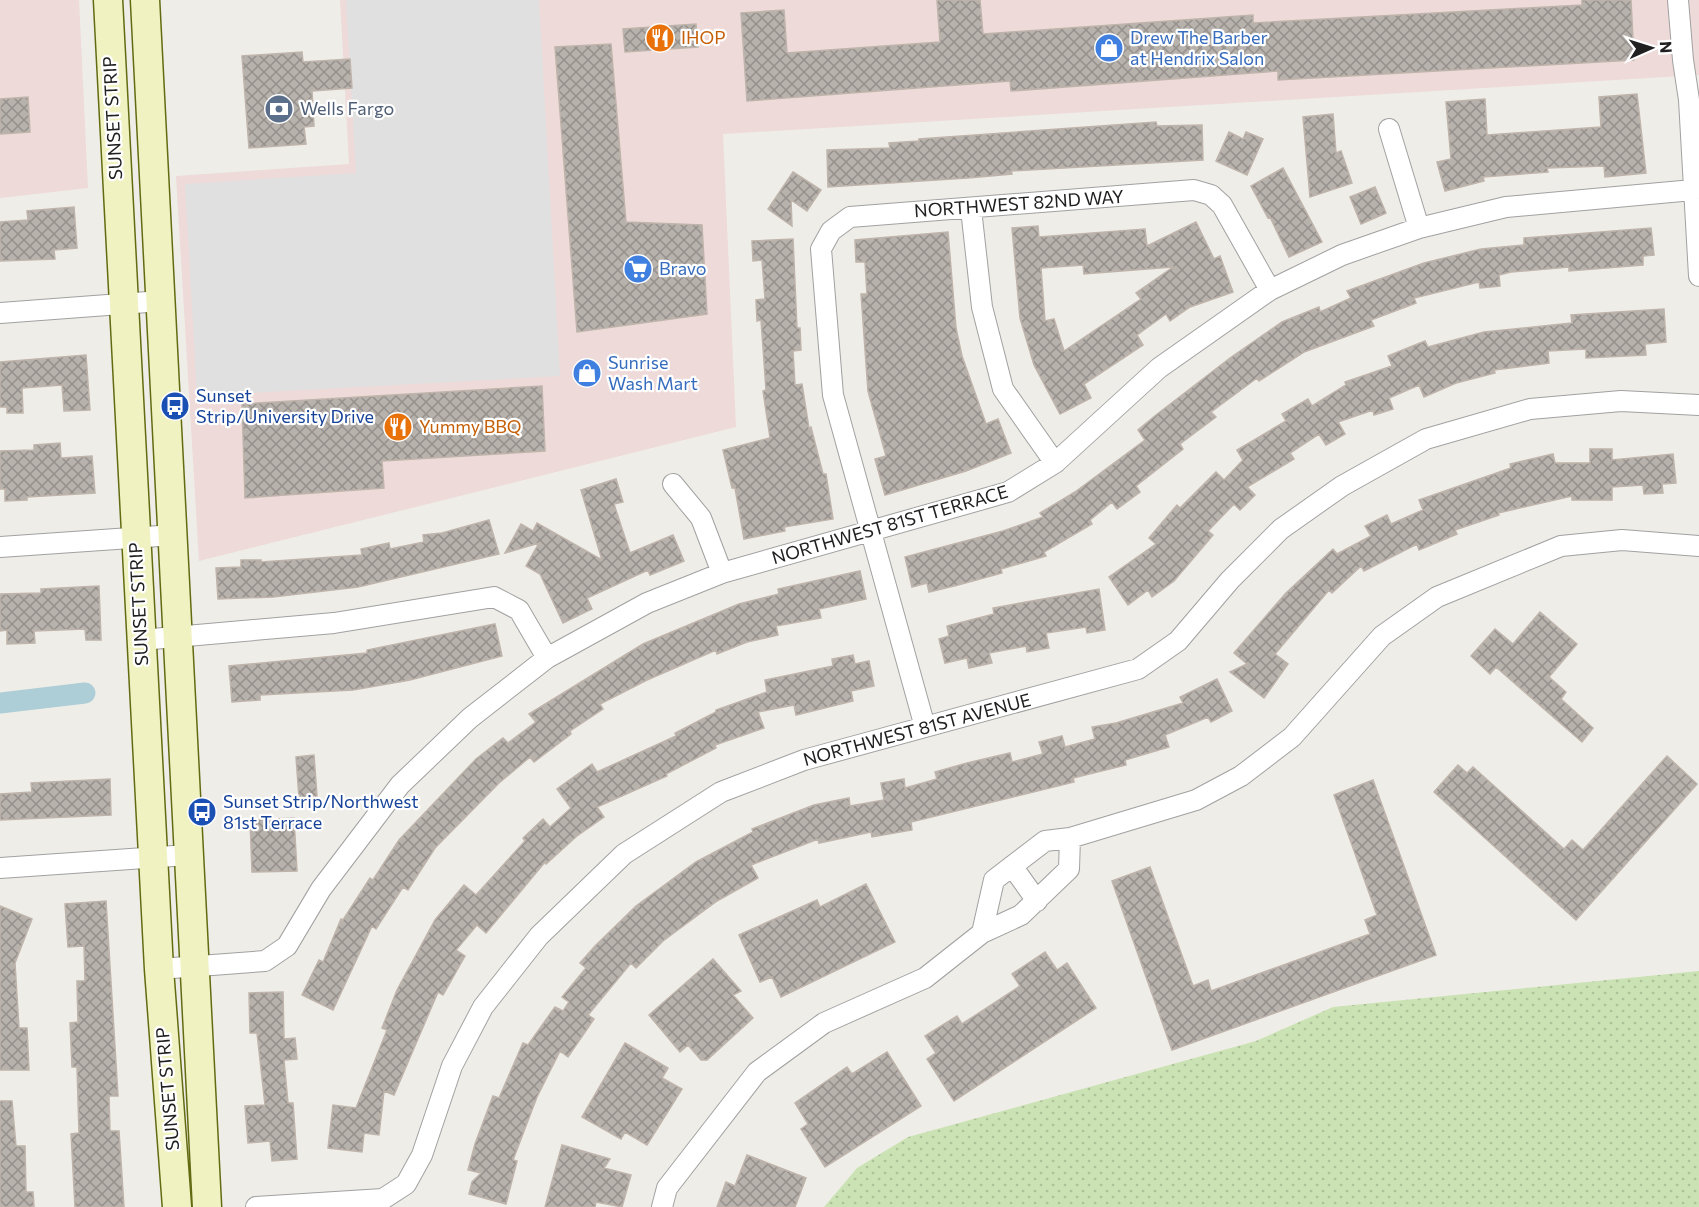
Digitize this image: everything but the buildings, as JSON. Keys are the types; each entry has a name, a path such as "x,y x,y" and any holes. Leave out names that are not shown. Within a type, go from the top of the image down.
{"street":[{"name":"SUNSET STRIP","path":"108,0 159,969 177,1207"},
{"name":"SUNSET STRIP","path":"145,0 207,1207"},
{"path":"1678,0 1683,60 1694,100 1693,190 1699,276"},
{"path":"1389,129 1419,228"},
{"name":"NORTHWEST 82ND WAY","path":"871,532 833,395 821,249 831,231 850,217 1194,190 1211,195 1222,205 1270,290"},
{"name":"NORTHWEST 81ST TERRACE","path":"159,969 265,961 287,946 321,889 400,785 470,718 547,658 648,603 722,573 1008,492 1055,463 1159,368 1270,290 1342,255 1419,228 1506,207 1693,190"},
{"path":"971,209 982,307 1003,389 1055,463"},
{"path":"0,313 161,301"},
{"name":"NORTHWEST 81ST AVENUE","path":"256,1207 383,1200 406,1184 422,1155 452,1066 483,1007 539,936 624,854 721,792 804,760 1138,669 1178,641 1230,580 1281,529 1342,486 1426,440 1530,409 1621,401 1699,405"},
{"path":"673,484 701,518 722,573"},
{"path":"871,532 925,727"},
{"path":"0,547 174,535"},
{"path":"982,933 994,880 1045,841 1070,838 1196,800 1241,776 1292,737 1382,636 1437,597 1561,546 1622,540 1699,546"},
{"path":"141,640 334,623 494,597 519,610 547,658"},
{"path":"662,1207 667,1188 757,1072 824,1023 925,978 982,933 1022,915 1069,869 1070,838"},
{"path":"0,868 188,855"},
{"path":"1012,866 1037,901"}],"shaded area":[{"path":"0,0 79,0 88,188 0,198"},
{"path":"340,0 1699,0 1699,75 723,134 736,427 199,561 176,176 349,164"},
{"path":"346,0 539,0 560,376 197,396 185,184 356,173"}],"green space":[{"path":"1699,971 1699,1207 824,1207 857,1168 908,1137 1256,1041 1333,1007"}],"waterway":[{"path":"0,703 85,693"}],"place":[{"name":"IHOP","path":"660,38"},
{"name":"Drew The Barber at Hendrix Salon","path":"1109,48"},
{"name":"Wells Fargo","path":"279,109"},
{"name":"Bravo","path":"638,269"},
{"name":"Sunrise Wash Mart","path":"587,373"},
{"name":"Sunset Strip/University Drive","path":"175,406"},
{"name":"Yummy BBQ","path":"398,427"},
{"name":"Sunset Strip/Northwest 81st Terrace","path":"202,812"}]}
